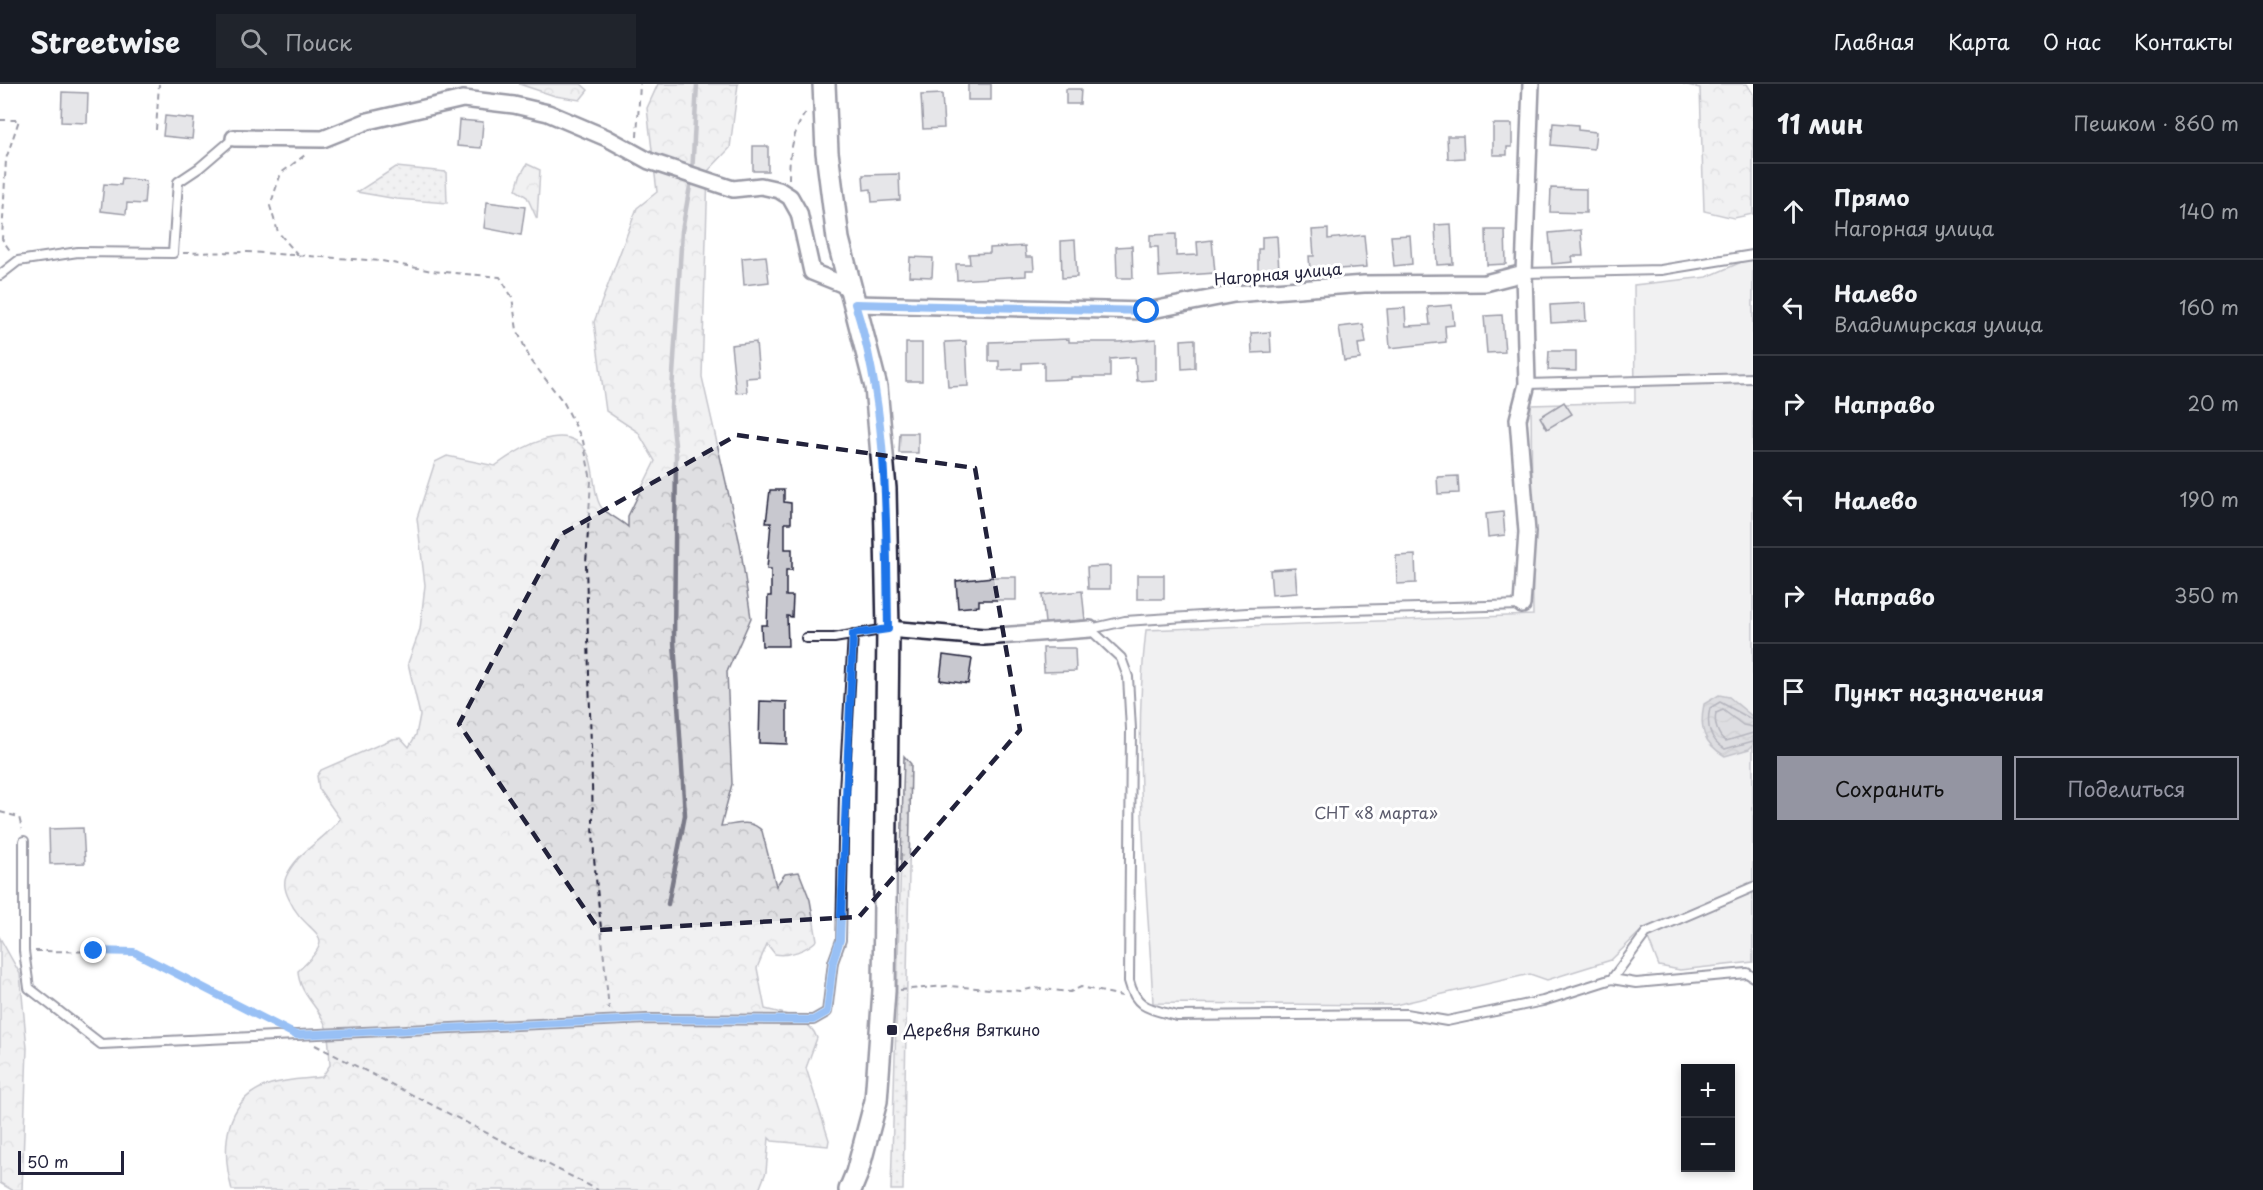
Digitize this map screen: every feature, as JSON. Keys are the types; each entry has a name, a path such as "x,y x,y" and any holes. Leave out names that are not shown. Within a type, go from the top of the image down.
{"street":[{"path":"824,84 827,152 838,239 876,387 885,489 888,629 884,991 876,1101 857,1173 850,1190"},
{"path":"1522,604 1527,532 1518,419 1527,384 1524,273 1531,84"},
{"path":"234,138 323,139 368,121 463,99 514,105 548,113 607,138 649,161 733,189 761,186 780,190 789,197 799,213 812,272 842,284 854,298"},
{"name":"Нагорная улица","path":"854,298 1147,311 1234,294 1364,284 1485,283 1524,273"},
{"path":"888,629 984,637 1090,629"}],"lane":[{"path":"0,274 18,261 78,252 173,253 178,182 199,168 234,138"},
{"path":"1524,273 1661,270 1753,255"},
{"path":"1527,384 1753,378"},
{"path":"1090,629 1125,621 1236,614 1522,604"},
{"path":"806,638 888,629"},
{"path":"1090,629 1121,658 1128,677 1131,729 1129,981 1134,998 1146,1007 1177,1016 1407,1014 1447,1021 1543,1001 1612,980 1636,983 1746,973 1753,977"},
{"path":"24,841 24,951 29,988 101,1044 610,1021 813,1020 827,1012 833,962 840,940 853,634"},
{"path":"1612,980 1646,933 1753,887"}],"path":[{"path":"156,130 159,84"},
{"path":"640,84 637,137 649,161"},
{"path":"789,197 789,158 802,117 812,104"},
{"path":"0,120 19,120 6,159 3,239 18,261"},
{"path":"298,255 278,232 270,206 281,173 323,139"},
{"path":"173,253 248,252 382,261 432,271 500,277 512,297 517,330 530,359 564,403 583,441 591,480 586,564 594,858 610,1021"},
{"path":"0,812 19,817 24,841"},
{"path":"24,951 134,952 598,1190"},
{"path":"884,991 947,986 1021,991 1033,988 1070,992 1081,987 1112,996 1134,998"}],"highlighted area":[{"path":"737,435 975,468 1020,730 859,917 599,930 459,724 560,535"}],"green space":[{"path":"519,84 581,84 588,90 580,100 555,96"},
{"path":"658,84 738,84 730,148 708,171 702,377 740,544 751,618 727,672 732,784 721,826 748,823 758,827 762,831 776,886 785,874 799,872 810,900 817,940 803,950 791,954 775,954 767,944 757,968 765,1009 796,1017 808,1025 817,1038 806,1068 829,1140 828,1146 772,1141 769,1138 766,1172 759,1190 232,1190 227,1142 229,1127 243,1101 255,1091 271,1084 322,1077 330,1065 326,1027 301,986 298,971 312,958 320,940 296,912 287,894 285,880 297,860 340,819 319,789 317,776 321,770 392,739 401,738 409,747 416,735 420,715 408,663 420,629 425,585 417,518 435,462 447,456 495,466 516,452 542,440 556,437 568,438 579,443 588,454 597,497 602,508 628,527 628,516 655,461 638,432 606,411 594,322 637,208 657,192 647,108"},
{"path":"1683,84 1747,84 1753,94 1753,214 1734,218 1704,211 1700,88"},
{"path":"527,164 540,170 537,219 527,197 516,190"},
{"path":"396,167 446,172 447,203 397,199 357,192"},
{"name":"СНТ «8 марта»","path":"1753,257 1753,962 1680,970 1659,966 1646,933 1642,930 1611,960 1547,980 1530,974 1395,1005 1153,1003 1140,770 1140,723 1146,630 1533,615 1531,405 1635,402 1634,285 1707,277"},
{"path":"904,756 911,764 903,1190 891,1190"},
{"path":"0,938 20,974 27,1048 22,1190 12,1190 0,1183"}],"water":[{"path":"1719,695 1729,697 1753,717 1753,745 1749,749 1725,756 1707,740 1702,720 1704,704"}],"building":[{"path":"968,84 991,84 991,100 968,100"},
{"path":"1066,89 1081,89 1080,104 1066,104"},
{"path":"62,92 88,93 87,123 61,122"},
{"path":"942,94 944,128 923,129 921,95"},
{"path":"165,116 194,119 192,139 163,136"},
{"path":"459,120 483,122 481,148 457,146"},
{"path":"1553,123 1578,125 1578,130 1596,132 1594,149 1551,145"},
{"path":"1493,124 1512,124 1512,147 1507,147 1507,155 1493,155"},
{"path":"1447,136 1463,136 1464,158 1448,159"},
{"path":"753,146 768,146 768,171 753,171"},
{"path":"899,174 900,200 872,202 871,189 864,190 863,175"},
{"path":"122,178 146,181 144,204 127,203 126,214 101,211 104,184 121,185"},
{"path":"1551,188 1586,189 1586,213 1550,212"},
{"path":"487,202 525,207 521,235 484,228"},
{"path":"1451,224 1453,264 1437,265 1435,225"},
{"path":"1328,229 1328,239 1364,235 1367,267 1310,271 1309,256 1314,256 1312,230"},
{"path":"1486,230 1505,230 1506,264 1487,265"},
{"path":"1581,230 1583,256 1572,256 1573,262 1552,264 1549,233"},
{"path":"1176,234 1176,256 1198,255 1197,242 1212,240 1215,273 1159,277 1158,247 1150,247 1150,235"},
{"path":"1410,235 1412,264 1394,266 1391,236"},
{"path":"1277,236 1279,271 1258,272 1258,249 1262,249 1262,237"},
{"path":"1075,240 1077,277 1062,278 1061,241"},
{"path":"1025,246 1026,257 1033,257 1034,270 1026,270 1026,276 957,280 956,264 970,264 969,254 990,253 990,248"},
{"path":"1132,246 1133,278 1117,278 1116,247"},
{"path":"766,256 769,282 744,285 742,258"},
{"path":"910,257 933,258 932,277 909,276"},
{"path":"1585,303 1586,321 1551,323 1550,305"},
{"path":"1452,305 1454,325 1445,326 1446,342 1390,348 1387,309 1405,308 1406,326 1430,325 1428,307"},
{"path":"1502,315 1505,352 1487,353 1484,316"},
{"path":"1363,324 1366,343 1358,344 1360,359 1344,361 1339,327"},
{"path":"1270,332 1271,352 1252,353 1251,333"},
{"path":"1069,339 1069,342 1118,342 1156,339 1156,380 1137,381 1135,357 1110,359 1110,377 1044,380 1044,362 1022,363 1022,369 999,370 999,361 989,361 989,342"},
{"path":"1195,339 1195,368 1182,369 1181,340"},
{"path":"966,341 968,386 948,387 945,342"},
{"path":"756,342 759,377 746,378 747,392 736,393 731,345"},
{"path":"906,343 922,343 922,381 906,381"},
{"path":"1549,351 1576,351 1576,371 1548,370"},
{"path":"1564,402 1572,414 1547,429 1540,417"},
{"path":"900,433 918,433 918,453 899,453"},
{"path":"1458,476 1459,493 1438,494 1437,477"},
{"path":"770,490 784,490 784,502 791,503 791,523 785,523 785,549 792,549 792,570 786,570 786,596 793,596 792,617 787,616 788,646 762,646 761,625 767,625 768,596 771,596 771,569 767,569 771,523 766,523"},
{"path":"1503,512 1505,535 1488,537 1486,514"},
{"path":"1415,555 1416,583 1397,584 1396,556"},
{"path":"1110,566 1110,589 1088,589 1087,567"},
{"path":"1295,568 1297,593 1272,595 1270,570"},
{"path":"1137,575 1164,575 1164,599 1137,599"},
{"path":"1016,577 1016,600 979,600 979,606 958,608 956,581"},
{"path":"1082,591 1085,620 1045,623 1042,595"},
{"path":"1043,648 1075,648 1076,671 1044,672"},
{"path":"943,655 972,659 968,684 940,680"},
{"path":"760,701 787,702 787,744 759,743"},
{"path":"83,828 85,863 50,864 49,829"}],"waterway":[{"path":"668,904 685,815 674,641 676,455 671,407 682,231 692,175 697,84"}],"place":[{"name":"Деревня Вяткино","path":"892,1030"}],"route":[{"path":"94,951 134,952 296,1035 647,1019 813,1020 827,1012 833,962 840,940 844,791 853,634 888,629 885,489 876,387 855,304 1147,311"}]}
